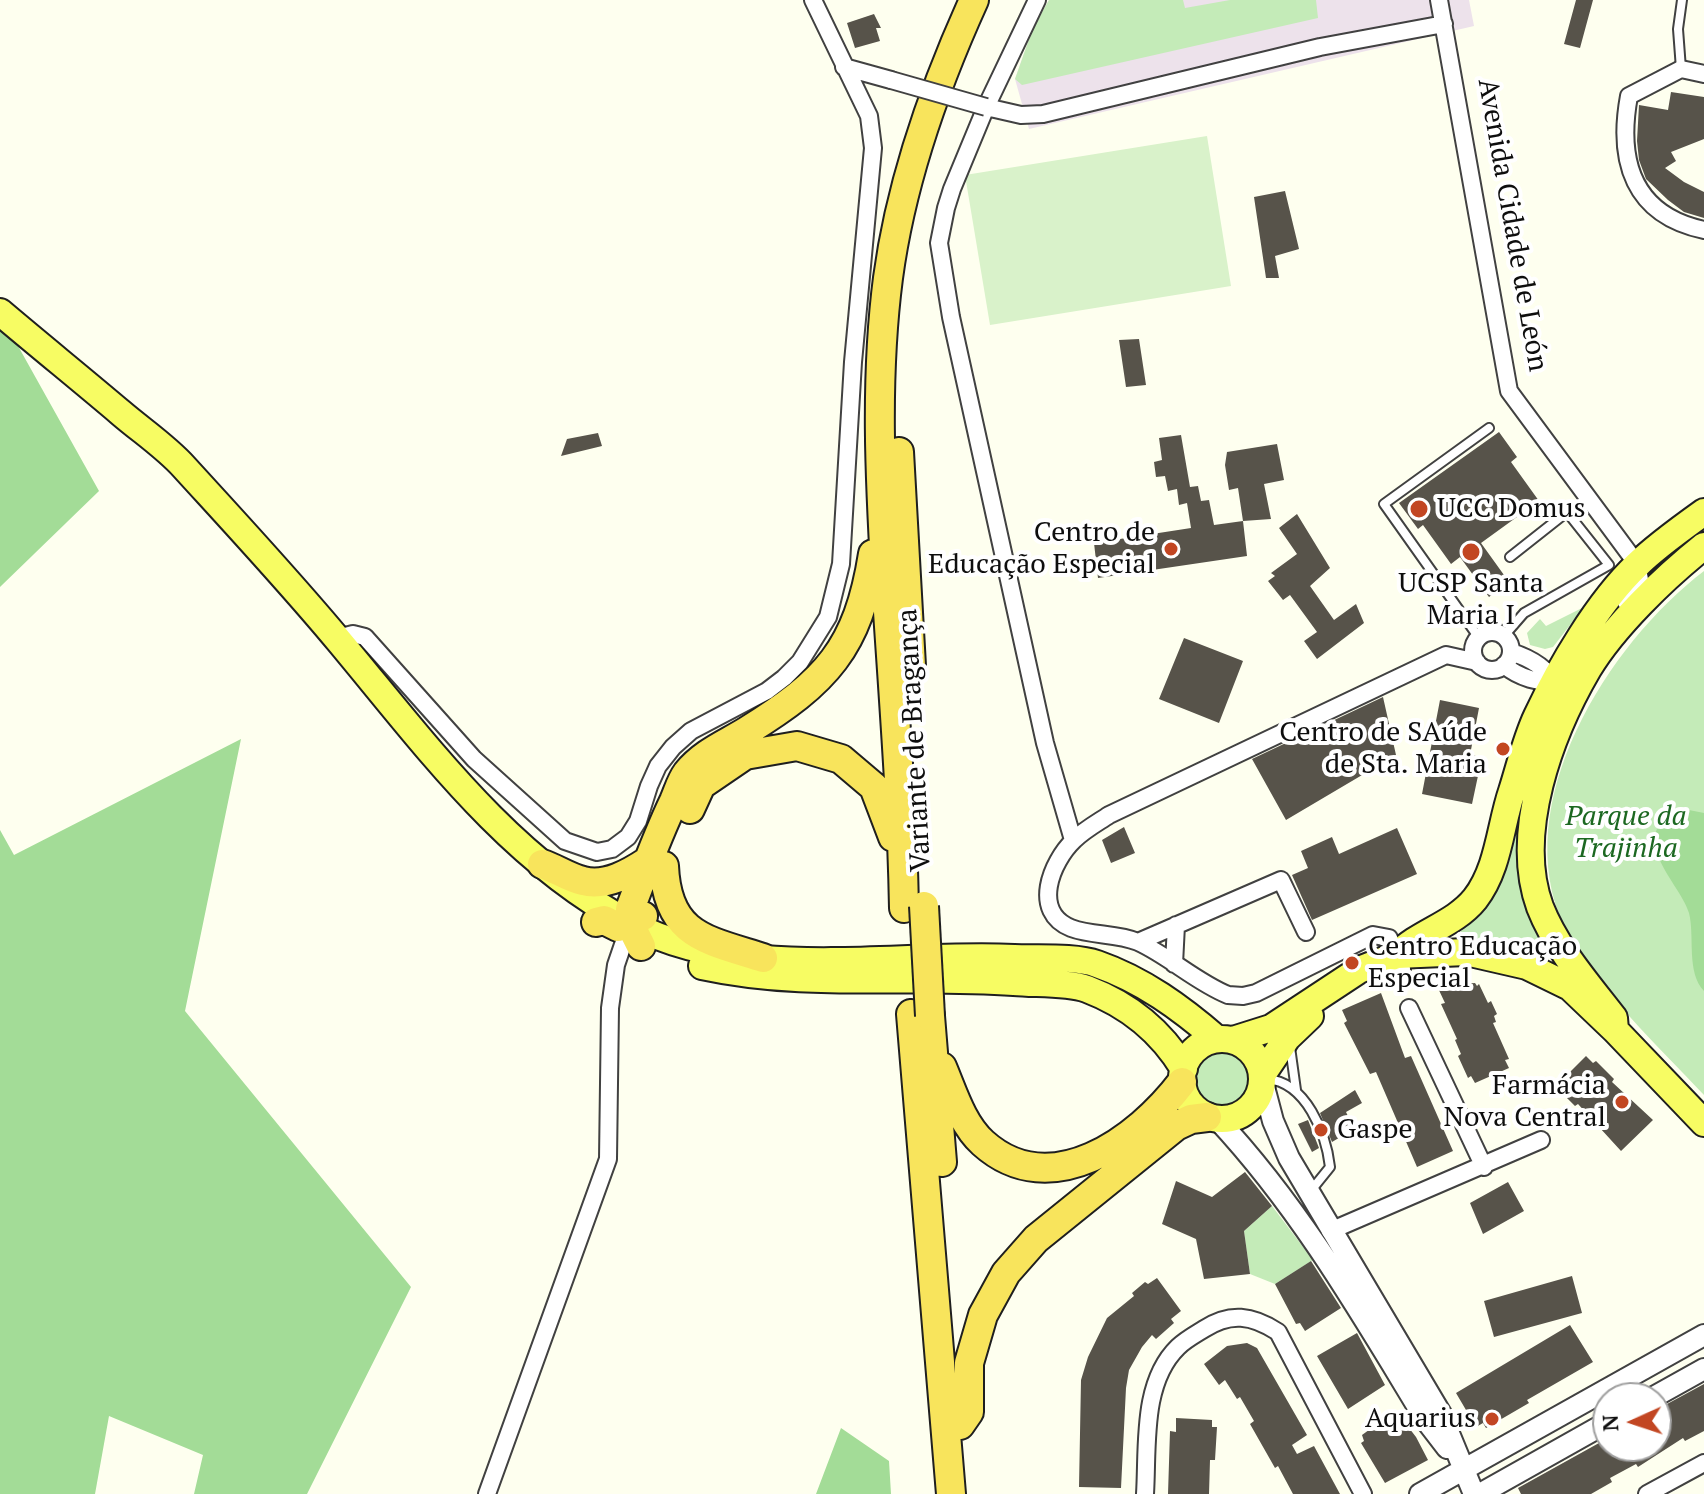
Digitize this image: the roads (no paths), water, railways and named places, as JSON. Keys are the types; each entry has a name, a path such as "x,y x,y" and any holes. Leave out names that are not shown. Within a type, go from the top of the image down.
{"highway":[{"name":"Variante de Bragança","path":"914,907 903,864 882,510 880,367 888,277 901,209 917,148 948,56 974,0"},
{"name":"Variante de Bragança","path":"951,1494 914,907 898,431 904,278 916,211 955,83 992,0"},
{"path":"596,922 604,920 632,936 643,916 656,864 686,774 711,751 793,703 825,673 853,630 868,588 873,553 872,520 882,510"},
{"path":"542,864 582,881 601,882 656,864 701,785 745,755 797,746 841,759 874,787 903,864"},
{"path":"656,864 672,910 686,927 708,941 763,958"},
{"name":"Variante de Bragança","path":"920,1015 934,1048 962,1494"},
{"path":"934,1048 964,1119 981,1142 1003,1159 1034,1168 1065,1168 1134,1133 1167,1102 1183,1076"},
{"path":"960,1425 969,1412 969,1363 983,1315 1006,1273 1036,1239 1176,1126 1191,1119 1212,1118"}],"main road":[{"path":"0,312 180,462 337,638 403,720 494,822 632,936 683,962 744,975 788,979 981,980 1084,988 1128,1009 1170,1045 1190,1103 1212,1118 1230,1119 1252,1106 1263,1079 1287,1038 1352,987 1400,962 1409,942 1433,933 1475,899 1488,877 1496,854 1507,805 1537,716 1577,641 1637,564 1704,512"},
{"path":"1615,1030 1614,1018 1552,933 1539,903 1530,849 1541,780 1561,724 1589,669 1667,575 1704,546"},
{"path":"337,638 397,726 485,830 530,876 568,906 596,922"},
{"path":"1456,917 1453,936 1462,959"},
{"path":"1529,975 1547,962 1552,933"},
{"path":"632,936 723,954 763,958 981,956 1093,962 1144,984 1225,1040 1253,1053 1263,1079"},
{"path":"1183,1076 1196,1049 1271,1028 1359,970 1400,962 1497,957 1529,975 1575,1008 1704,1143"},
{"path":"1529,975 1570,987 1704,1123"}],"street":[{"path":"337,638 353,634 365,637 504,789 565,841 597,852 612,849 628,837 638,821 658,766 673,747 691,731 767,691 800,662 828,617 841,564 857,299 873,148 869,116 813,0"},
{"path":"1037,0 986,107 946,208 939,243 1045,743 1073,840"},
{"name":"Avenida Cidade de León","path":"1439,0 1509,391 1637,564"},
{"path":"844,67 986,107 1021,115 1043,114 1320,47 1444,24"},
{"path":"1704,74 1681,69 1629,96 1624,121 1627,161 1644,196 1672,221 1704,230"},
{"path":"1523,676 1555,682 1573,673 1589,651 1606,645 1608,625 1641,585 1637,564"},
{"path":"1400,962 1389,938 1373,935 1256,993 1243,996 1220,992 1138,942 1071,928 1048,907 1048,888 1056,862 1073,840 1109,815 1450,656 1460,647 1494,632 1531,690 1537,716"},
{"path":"1476,641 1473,650 1477,662"},
{"path":"1450,656 1477,662 1487,669 1506,651"},
{"path":"1506,651 1534,661 1549,661 1571,652"},
{"path":"1530,849 1523,816 1537,757 1558,707 1559,692 1555,682 1534,661"},
{"path":"1138,942 1281,880 1306,932"},
{"path":"1174,964 1176,925"},
{"path":"487,1494 608,1159 610,1008 616,965 632,936"},
{"path":"1409,1008 1484,1167"},
{"path":"1263,1079 1278,1133 1309,1194 1441,1414 1463,1470"},
{"path":"1212,1118 1245,1149 1316,1242 1427,1422 1477,1494 1592,1431"},
{"path":"1330,1231 1541,1140"},
{"path":"1245,1149 1266,1159 1293,1192 1309,1194"},
{"path":"1145,1494 1151,1399 1166,1362 1179,1346 1218,1320 1244,1316 1260,1320 1278,1332 1363,1494"},
{"path":"1420,1494 1704,1335"},
{"path":"1672,1387 1704,1369"},
{"path":"1647,1494 1704,1463"}],"lane":[{"path":"1681,69 1678,29 1682,0"},
{"path":"1476,641 1384,504 1489,428"},
{"path":"1506,651 1524,613 1609,565 1567,512 1510,557"},
{"path":"1287,1038 1296,1090 1327,1144 1330,1167 1309,1194"},
{"path":"1263,1079 1280,1080 1296,1090"}],"place":[{"name":"UCC Domus","path":"1419,509"},
{"name":"Centro de Educação Especial","path":"1171,549"},
{"name":"UCSP Santa Maria I","path":"1471,552"},
{"name":"Centro de SAúde de Sta. Maria","path":"1503,749"},
{"name":"Centro Educação Especial","path":"1352,963"},
{"name":"Farmácia Nova Central","path":"1622,1102"},
{"name":"Gaspe","path":"1321,1130"},
{"name":"Aquarius","path":"1492,1419"}],"park label":[{"name":"Parque da Trajinha","path":"1626,833"}]}
